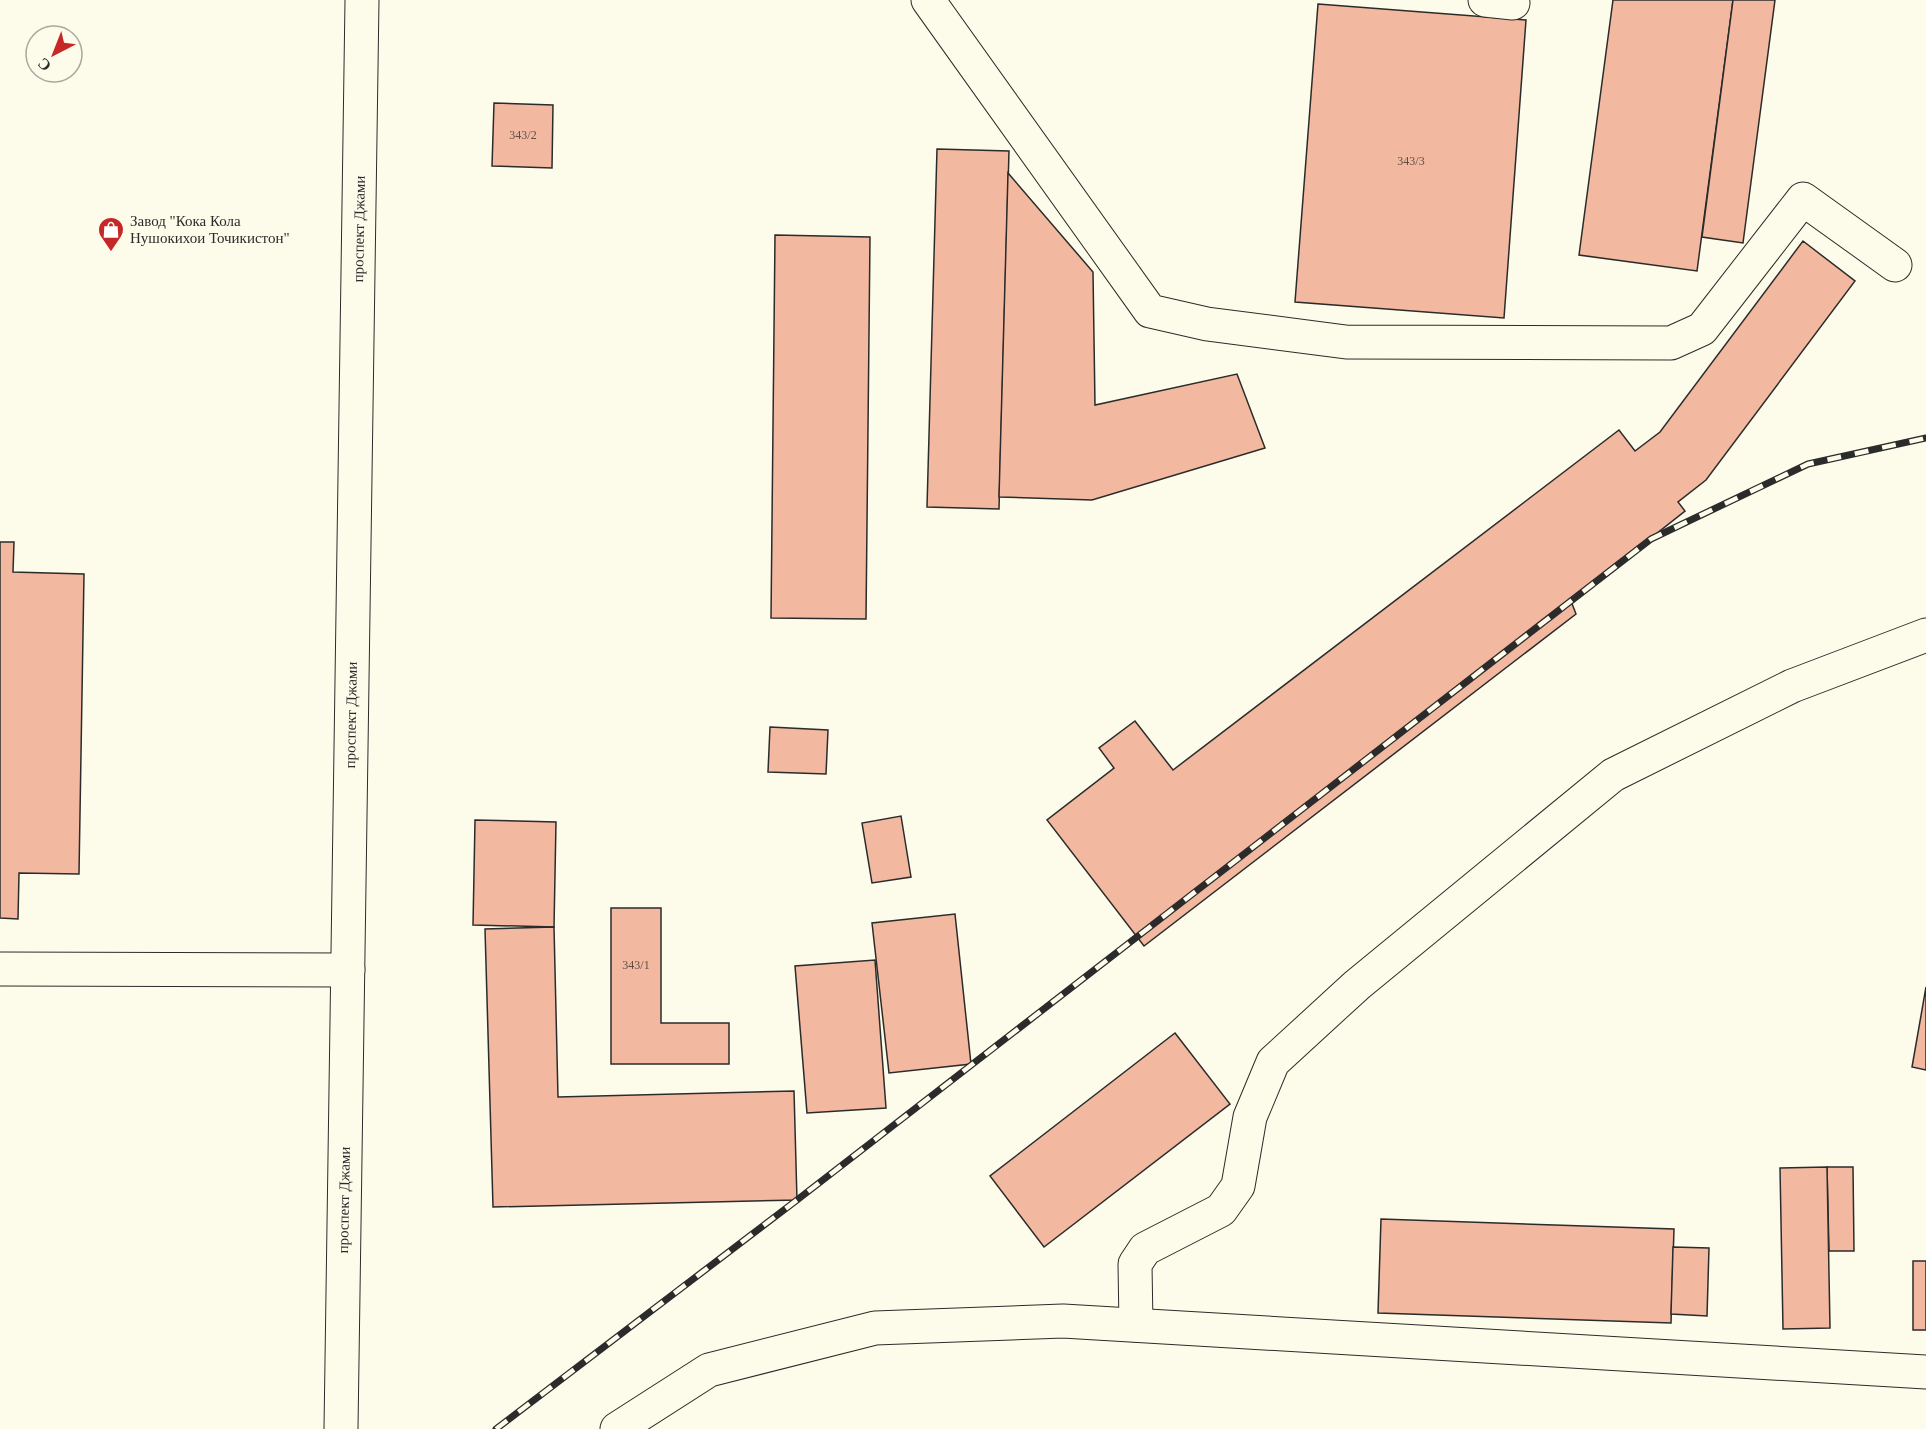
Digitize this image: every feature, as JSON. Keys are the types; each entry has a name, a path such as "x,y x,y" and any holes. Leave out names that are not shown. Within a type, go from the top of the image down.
{"street":[{"name":"проспект Джами","path":"340,1429 362,0"},
{"path":"928,0 1150,311 1207,324 1346,342 1671,343 1702,329 1803,199 1895,265"},
{"path":"1136,1325 1135,1264 1145,1249 1221,1210 1238,1186 1250,1117 1273,1062 1357,985 1613,775 1792,686 1926,635"},
{"path":"0,969 348,970"},
{"path":"617,1429 709,1370 875,1328 1063,1321 1926,1372"}],"building":[{"path":"1613,0 1733,0 1697,271 1579,255"},
{"path":"1733,0 1775,0 1743,243 1702,237"},
{"path":"1318,4 1526,20 1504,318 1295,302"},
{"path":"494,103 553,105 552,168 492,166"},
{"path":"937,149 1009,151 999,509 927,507"},
{"path":"1008,173 1093,272 1095,405 1237,374 1265,448 1092,500 999,497"},
{"path":"775,235 870,237 866,619 771,618"},
{"path":"1803,241 1855,281 1706,480 1678,502 1685,511 1571,601 1576,614 1144,946 1047,820 1114,768 1099,748 1135,721 1173,770 1619,430 1635,451 1660,432"},
{"path":"0,542 14,542 13,572 84,574 79,874 19,873 18,919 0,918"},
{"path":"770,727 828,730 826,774 768,772"},
{"path":"901,816 911,877 872,883 862,823"},
{"path":"475,820 556,822 554,927 473,925"},
{"path":"611,908 661,908 661,1023 729,1023 729,1064 611,1064"},
{"path":"955,914 971,1064 889,1073 872,923"},
{"path":"554,927 558,1097 794,1091 797,1200 493,1207 485,929"},
{"path":"875,960 886,1108 807,1113 795,966"},
{"path":"1926,987 1926,1070 1912,1067"},
{"path":"1175,1033 1230,1104 1044,1247 990,1176"},
{"path":"1827,1167 1853,1167 1854,1251 1829,1251"},
{"path":"1827,1167 1830,1328 1783,1329 1780,1168"},
{"path":"1381,1219 1674,1229 1671,1323 1378,1313"},
{"path":"1673,1247 1709,1248 1707,1316 1671,1314"},
{"path":"1913,1261 1926,1261 1926,1330 1913,1330"}],"railway":[{"path":"496,1429 797,1200 1651,539 1808,464 1926,438"}],"place":[{"name":"Завод \"Кока Кола Нушокихои Точикистон\"","path":"111,253"}]}
